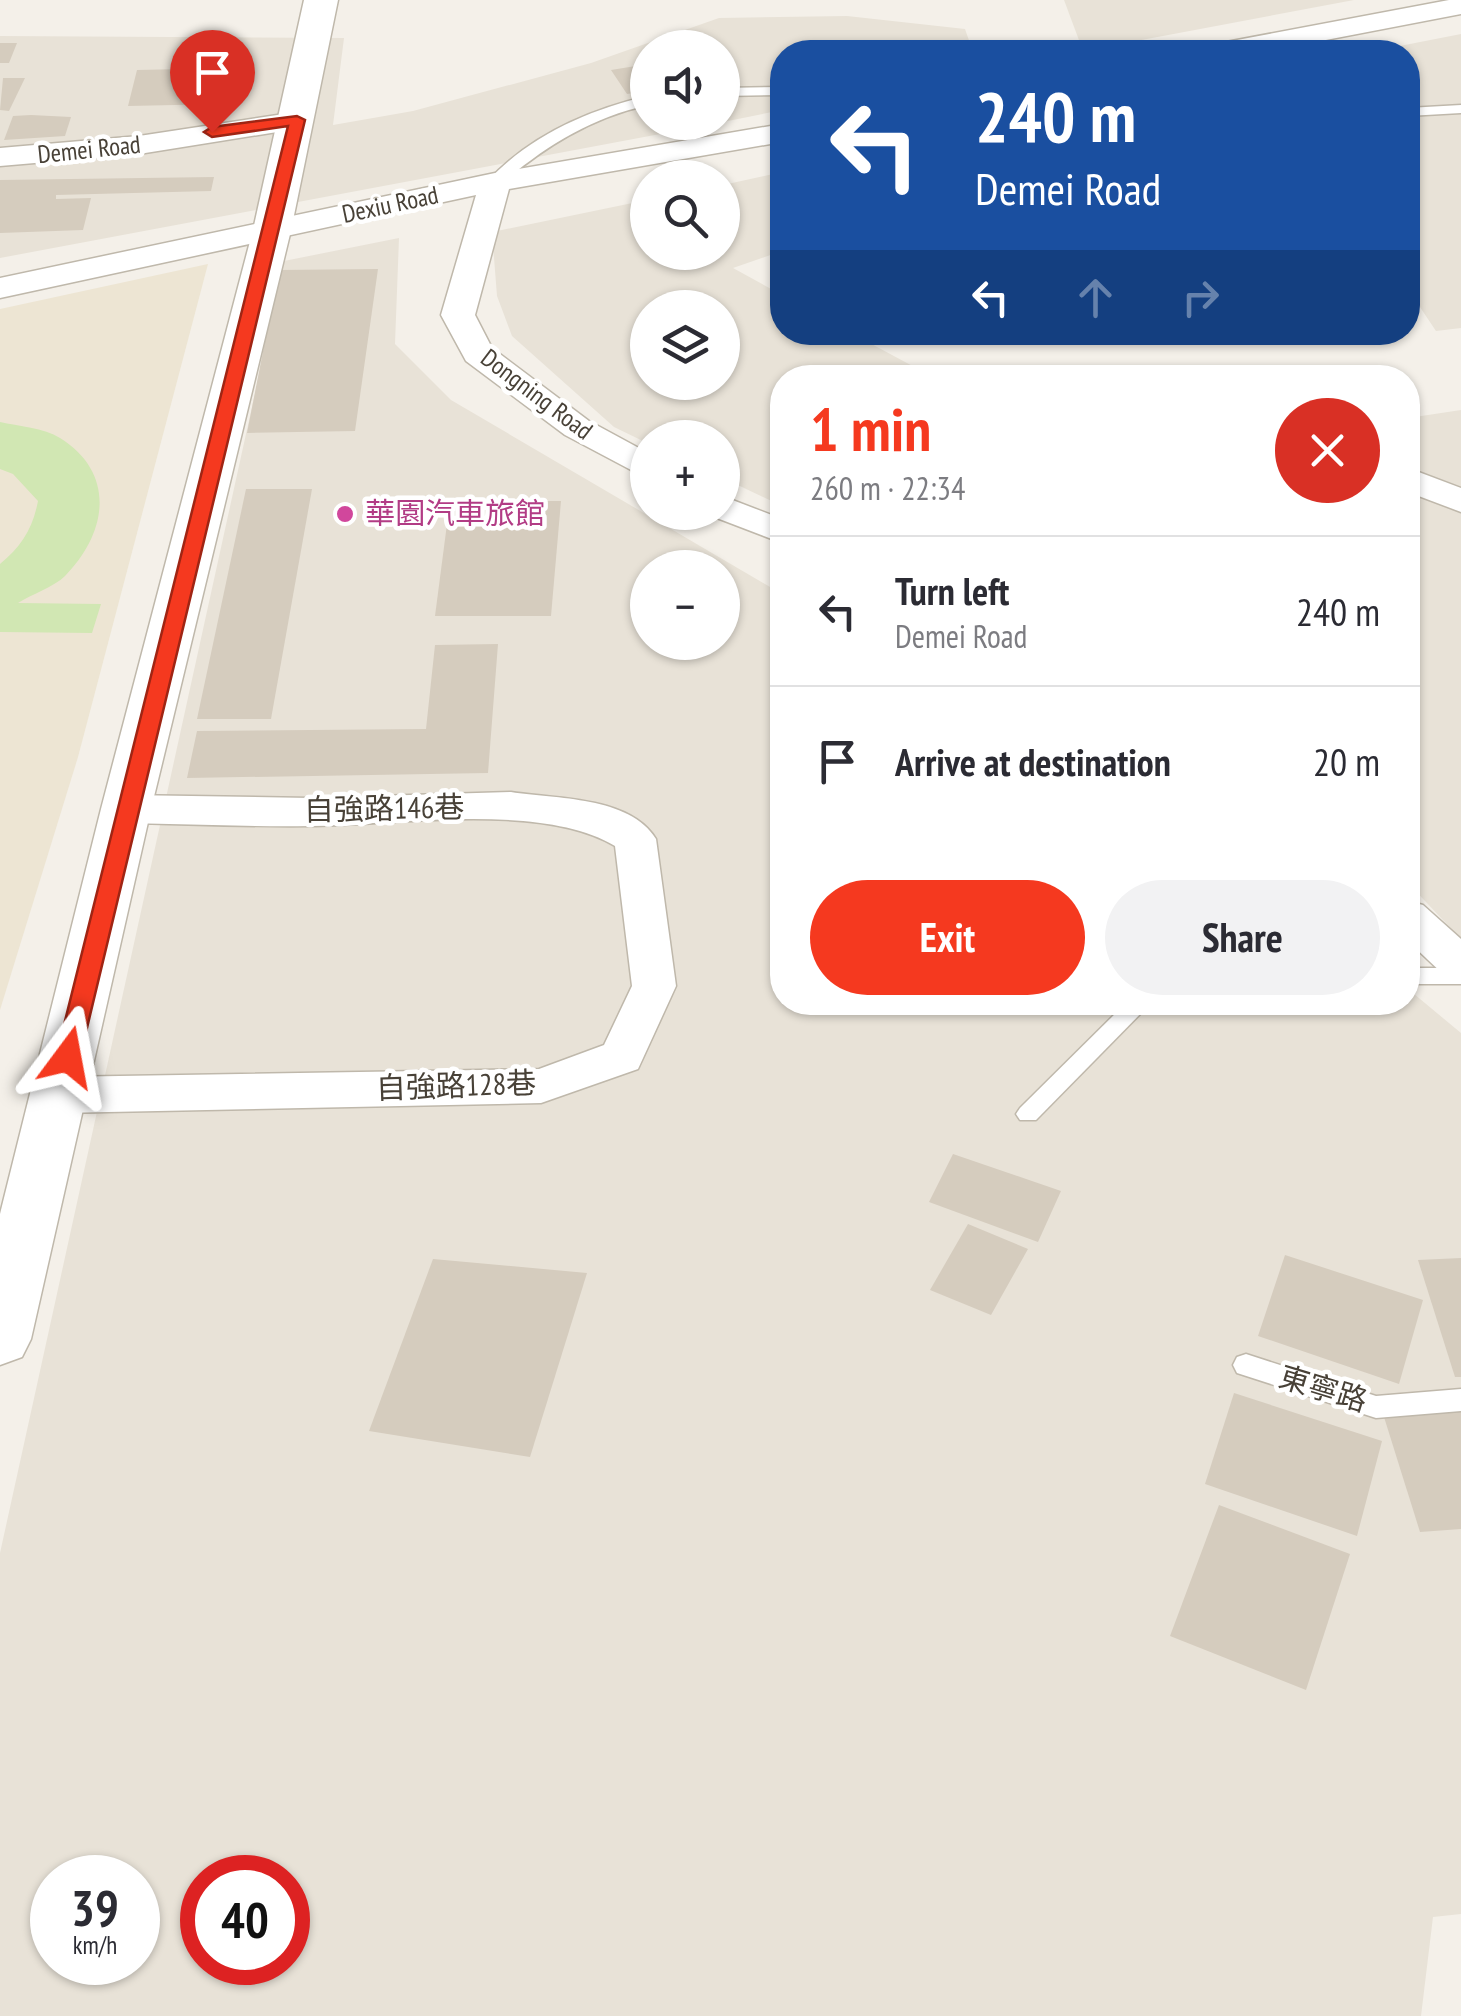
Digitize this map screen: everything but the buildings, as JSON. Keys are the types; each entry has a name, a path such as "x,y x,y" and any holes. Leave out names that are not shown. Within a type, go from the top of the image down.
{"street":[{"path":"0,1339 126,809 272,230 321,0"},
{"path":"1284,40 1461,6"},
{"name":"Demei Road","path":"0,157 139,144 297,120"},
{"name":"Dexiu Road","path":"0,288 495,182 770,135"},
{"name":"Dongning Road","path":"495,182 458,316 478,354 576,428 630,458"},
{"path":"1420,484 1461,501"},
{"path":"740,514 770,527"},
{"name":"自強路146巷","path":"126,809 310,812 511,806 604,820 636,839"},
{"name":"自強路128巷","path":"59,1095 541,1086 622,1057 654,986 636,839"},
{"path":"1420,927 1461,965"}],"lane":[{"path":"740,92 770,91"},
{"path":"495,182 548,139 584,118 630,105"},
{"path":"1420,111 1461,108"},
{"path":"1420,976 1461,976"},
{"path":"1028,1114 1127,1015"},
{"name":"東寧路","path":"1246,1365 1376,1407 1461,1400"}],"shaded area":[{"path":"1064,0 1354,0 1141,40 1079,40"},
{"path":"847,16 965,29 969,40 770,40 770,112 740,119 740,30 685,30 719,18"},
{"path":"1461,34 1461,328 1436,331 1420,307 1420,42"},
{"path":"0,36 344,38 333,125 413,111 630,49 630,140 0,258"},
{"path":"770,175 770,255 740,266 740,181"},
{"path":"630,204 630,270 737,270 770,288 770,345 873,345 911,365 770,365 770,500 740,486 740,420 630,420 630,435 614,427 512,336 497,296 492,232"},
{"path":"399,238 395,344 451,400 630,505 630,530 673,530 707,550 630,550 630,660 740,660 740,569 770,587 770,1015 1420,1015 1420,999 1461,1033 1461,1914 1433,1917 1421,2016 0,2016 0,1553 284,261"},
{"path":"208,264 78,757 0,1010 0,309"},
{"path":"1461,410 1461,939 1420,896 1420,416"}],"green space":[{"path":"0,422 60,438 78,452 98,485 97,522 79,559 55,584 18,603 101,604 92,633 0,632 0,564 25,536 38,501 13,474 0,469"}],"place":[{"name":"華園汽車旅館","path":"345,514"}],"route":[{"path":"68,1057 297,120 212,132"}]}
